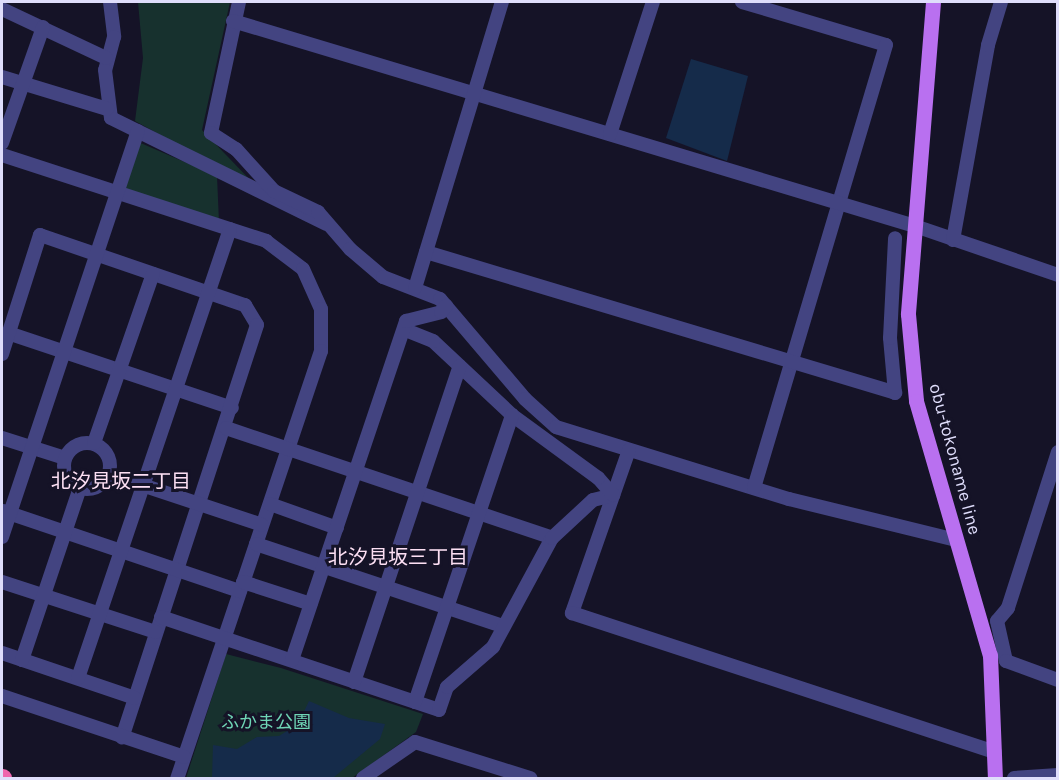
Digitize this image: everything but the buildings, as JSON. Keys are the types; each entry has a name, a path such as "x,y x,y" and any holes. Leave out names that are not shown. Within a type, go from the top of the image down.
{"main road":[{"name":"obu-tokoname line","path":"933,2 908,314 916,401 990,655 995,778"}],"street":[{"path":"106,109 106,58 114,37 110,2"},
{"path":"239,2 233,21 211,133 236,149 274,191 305,202 383,277 415,288 446,306 525,399 556,427 754,488 956,540"},
{"path":"415,288 502,2"},
{"path":"610,134 653,2"},
{"path":"742,2 886,45 754,488"},
{"path":"953,240 988,45 1001,2"},
{"path":"2,9 106,58"},
{"path":"233,21 915,226 1058,275"},
{"path":"2,143 21,83 43,27"},
{"path":"2,77 106,109 118,124 210,163 262,197 328,225"},
{"path":"2,537 6,512 32,448 138,131"},
{"path":"2,155 266,241 292,259 311,282 321,309 321,351 177,778"},
{"path":"78,678 230,229"},
{"path":"2,354 40,235 245,305 257,325 226,428 122,737"},
{"path":"426,252 895,393 890,338 895,238"},
{"path":"94,443 153,274"},
{"path":"292,660 406,321 441,312 446,306"},
{"path":"404,329 433,341 512,415 598,477 613,495"},
{"path":"8,333 232,408"},
{"path":"354,682 460,366"},
{"path":"415,702 512,415"},
{"path":"226,428 552,538"},
{"path":"2,438 65,458"},
{"path":"94,443 106,452 109,474 101,485 80,488 64,473 65,458 73,447 94,443"},
{"path":"628,450 572,613 995,752"},
{"path":"1058,452 1008,608 997,621 1006,661 1058,680"},
{"path":"109,474 262,525"},
{"path":"22,660 80,488"},
{"path":"161,617 439,710 447,687 486,655 552,538 593,500 613,495"},
{"path":"270,504 338,528"},
{"path":"6,512 177,570 311,604"},
{"path":"256,544 502,626"},
{"path":"2,582 156,632"},
{"path":"2,653 135,698"},
{"path":"2,696 184,758"},
{"path":"363,778 415,742 530,778"},
{"path":"1014,778 1058,775"}],"green space":[{"path":"138,2 230,2 202,130 259,189 135,121 143,58"},
{"path":"136,141 217,176 219,222 122,188"},
{"name":"ふかま公園","path":"226,654 281,668 423,714 416,732 352,778 186,778"}],"water":[{"path":"691,59 748,76 727,161 666,138"},
{"path":"309,701 349,718 385,724 380,739 333,778 212,778 213,745 237,749 257,737 279,736 298,724"}],"district":[{"name":"北汐見坂二丁目","path":"121,481"},
{"name":"北汐見坂三丁目","path":"398,557"}]}
